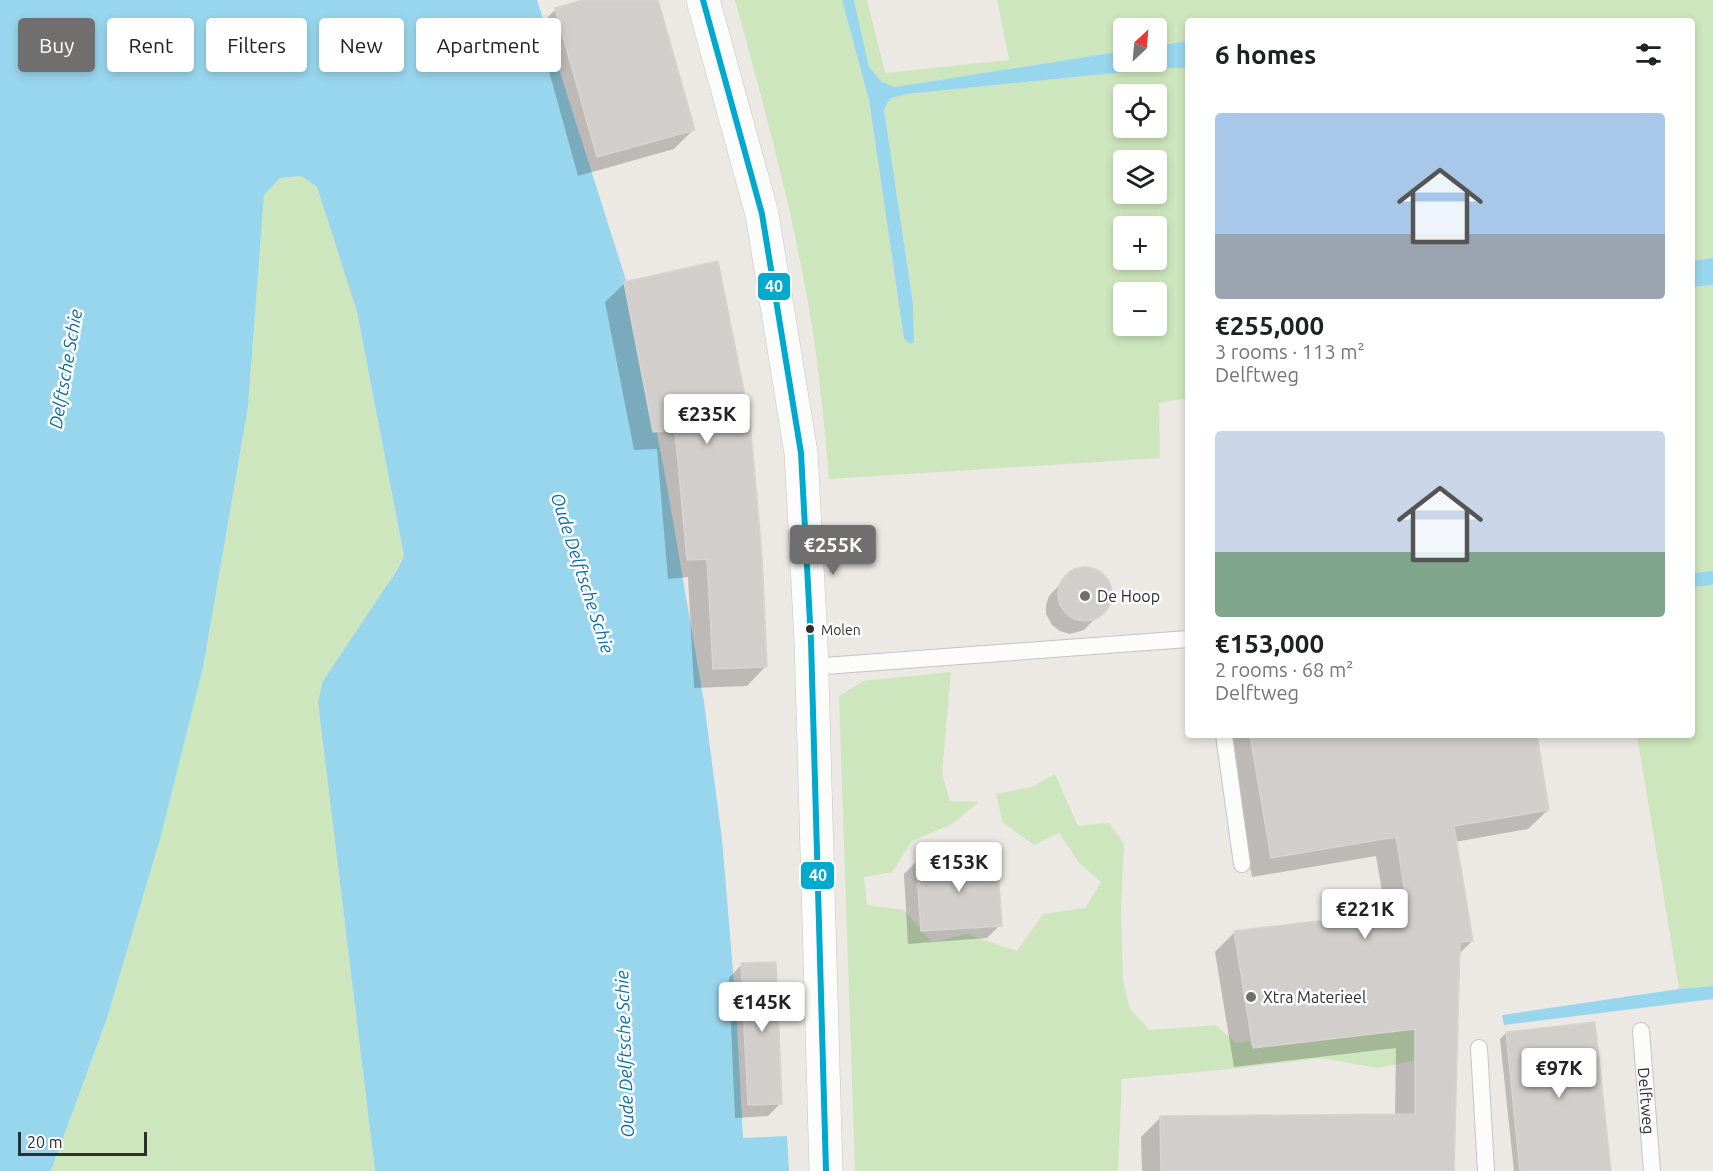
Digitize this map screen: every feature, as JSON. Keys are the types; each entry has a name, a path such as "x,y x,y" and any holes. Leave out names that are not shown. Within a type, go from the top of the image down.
{"street":[{"path":"704,0 762,214 799,442 811,667 826,1171"}],"lane":[{"path":"811,667 1185,639"},
{"path":"1224,738 1242,864"},
{"name":"Delftweg","path":"1641,1031 1652,1171"},
{"path":"1479,1048 1486,1171"}],"green space":[{"path":"735,0 842,0 869,100 904,339 910,344 913,304 884,109 891,98 907,94 1124,72 1167,72 1167,68 1185,68 1185,399 1159,403 1160,458 829,479 820,388 807,297 783,185"},
{"path":"854,0 867,0 885,73 1009,60 997,0 1713,0 1713,258 1695,261 1695,18 1185,18 1185,41 1167,44 1167,18 1113,18 1113,53 895,87 882,82 869,67"},
{"path":"301,176 317,187 357,312 404,556 318,702 375,1171 51,1171 107,1018 161,836 203,668 248,407 264,195 280,178"},
{"path":"1713,285 1713,571 1695,573 1695,287"},
{"path":"1713,585 1713,986 1679,989 1637,738 1695,738 1695,587"},
{"path":"951,672 942,774 950,801 979,802 952,824 912,841 892,872 864,877 867,905 904,910 932,942 967,934 1017,951 1043,914 1085,908 1101,882 1080,864 1059,833 1034,845 1003,823 996,794 1032,787 1055,774 1078,826 1109,823 1124,844 1121,908 1123,981 1130,1009 1150,1030 1216,1025 1236,1043 1421,1023 1422,1059 1378,1068 1320,1058 1122,1079 1118,1171 855,1171 839,696 863,681"}],"water":[{"path":"0,0 537,0 543,18 416,18 416,72 560,72 631,296 667,486 704,702 722,839 736,1007 743,1138 787,1136 789,1171 375,1171 318,702 323,681 404,556 357,312 317,187 301,176 280,178 264,195 248,407 203,668 161,836 107,1018 51,1171 0,1171"},
{"path":"842,0 854,0 869,67 882,82 895,87 1113,53 1113,72 1124,72 907,94 891,98 884,109 913,304 914,342 910,344 904,339 869,100"},
{"path":"1185,41 1185,68 1167,68 1167,44"},
{"path":"1713,258 1713,285 1695,287 1695,261"},
{"path":"1713,571 1713,585 1695,587 1695,573"},
{"path":"1713,986 1713,999 1504,1025 1502,1015 1679,989"}],"building":[{"path":"583,0 658,0 695,130 597,157 561,29 561,18 558,18 555,8"},
{"path":"718,261 750,421 762,556 767,667 713,669 707,559 687,560 675,430 653,432 624,282"},
{"name":"De Hoop","path":"1085,567 1095,569 1104,575 1110,584 1112,594 1110,604 1104,613 1095,619 1085,621 1075,619 1066,613 1060,604 1058,594 1060,584 1066,575 1075,569"},
{"path":"1251,738 1537,738 1549,810 1454,826 1473,941 1460,942 1454,1171 1161,1171 1160,1116 1415,1114 1415,1029 1253,1048 1234,931 1408,910 1396,837 1271,858"},
{"path":"997,854 1002,926 921,931 916,860"},
{"path":"776,962 782,1104 748,1105 741,963"},
{"path":"1595,1022 1611,1171 1520,1171 1506,1032"}],"transit line":[{"name":"40","path":"703,0 762,214 801,453 811,641 826,1171"}],"place":[{"name":"De Hoop","path":"1085,596"},
{"name":"Molen","path":"810,629"},
{"name":"Xtra Materieel","path":"1251,997"}],"water label":[{"name":"Delftsche Schie","path":"66,369"},
{"name":"Oude Delftsche Schie","path":"582,573"},
{"name":"Oude Delftsche Schie","path":"625,1054"}]}
